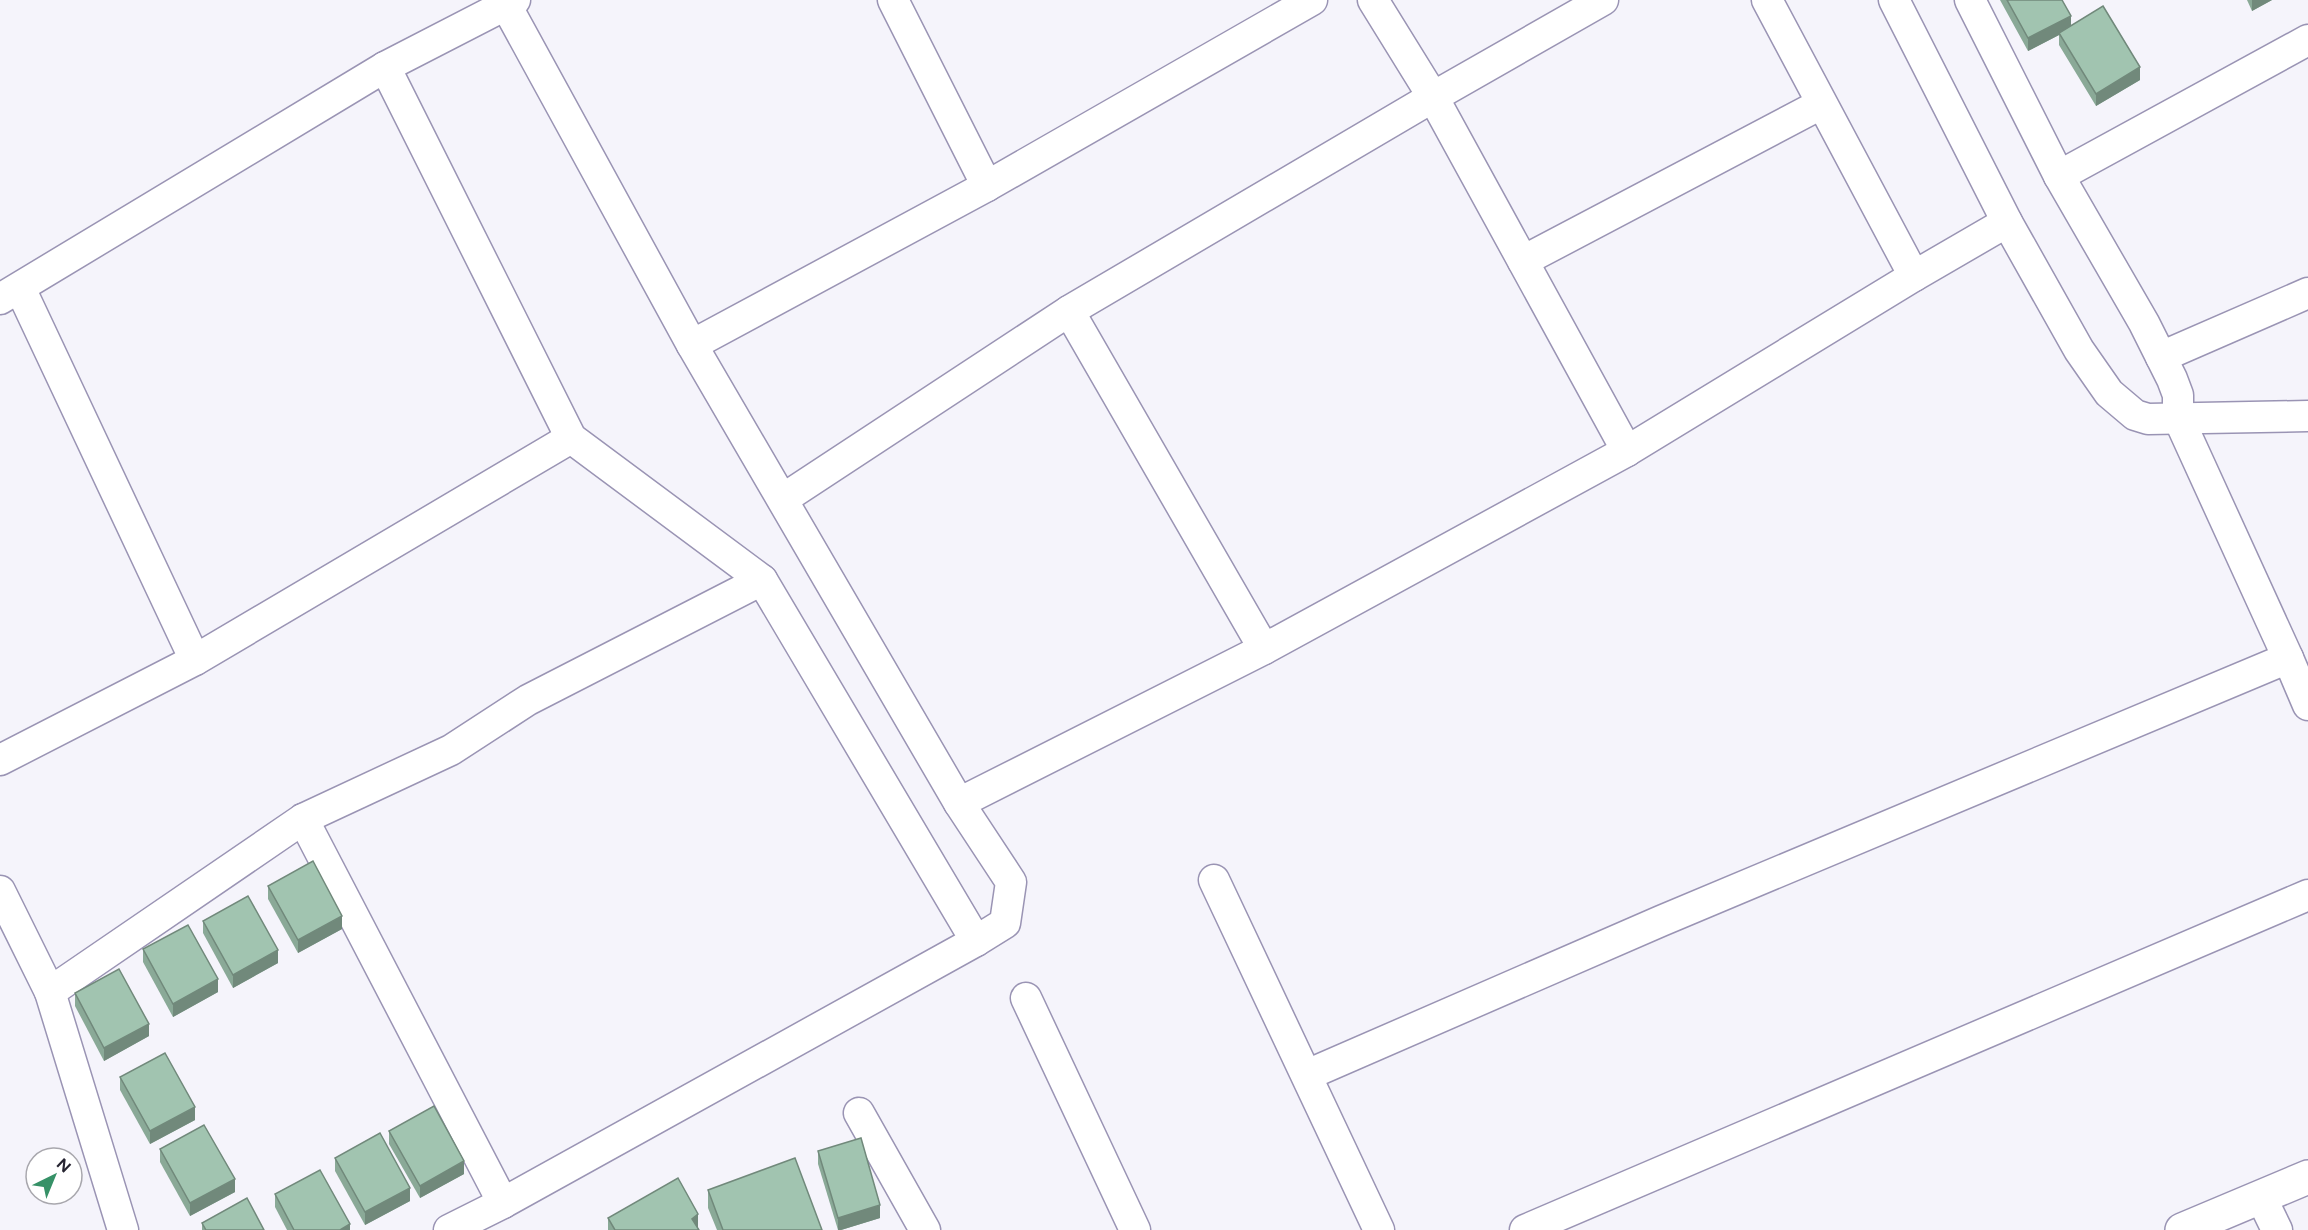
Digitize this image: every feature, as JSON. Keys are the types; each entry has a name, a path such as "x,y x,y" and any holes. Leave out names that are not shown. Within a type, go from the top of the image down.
{"street":[{"path":"893,0 987,186"},
{"path":"692,345 987,186 1312,0"},
{"path":"1373,0 1433,96 1628,451"},
{"path":"783,499 1070,311 1433,96 1603,0"},
{"path":"1767,0 1914,276"},
{"path":"1894,0 2007,222 2079,350 2109,393 2135,415 2148,419 2308,416"},
{"path":"1970,0 2059,176 2161,357 2178,395 2178,417 2308,705"},
{"path":"195,660 10,294 386,67 510,2 692,345 958,802 1011,882 1005,923 976,941 503,1203 449,1230"},
{"path":"2059,176 2306,44"},
{"path":"386,67 571,438 762,580 976,941"},
{"path":"1523,261 1821,104"},
{"path":"958,802 1264,649 1628,451 1914,276 2007,222"},
{"path":"2161,357 2308,293"},
{"path":"1070,311 1264,649"},
{"path":"0,760 195,660 571,438"},
{"path":"50,992 303,819 451,750 528,700 762,580"},
{"path":"1307,1075 1661,921 2288,658"},
{"path":"303,819 503,1203"},
{"path":"1214,880 1378,1230"},
{"path":"0,891 50,992 123,1230"},
{"path":"1525,1230 2308,895"},
{"path":"1026,998 1136,1230"},
{"path":"859,1113 925,1230"},
{"path":"2182,1230 2308,1177"},
{"path":"2261,1197 2277,1230"}],"building":[{"path":"2007,0 2062,0 2071,16 2028,38"},
{"path":"2103,6 2140,67 2096,94 2059,33"},
{"path":"313,861 342,916 298,940 268,886"},
{"path":"248,896 278,950 233,975 203,921"},
{"path":"188,925 218,979 173,1004 143,949"},
{"path":"119,969 149,1024 104,1048 75,993"},
{"path":"165,1053 195,1107 150,1131 120,1077"},
{"path":"434,1106 464,1161 420,1186 389,1131"},
{"path":"204,1125 235,1179 190,1203 160,1149"},
{"path":"380,1133 410,1188 365,1212 335,1158"},
{"path":"861,1138 880,1205 838,1218 818,1151"},
{"path":"795,1158 822,1230 723,1230 708,1190"},
{"path":"320,1170 350,1224 340,1230 294,1230 275,1194"},
{"path":"678,1178 698,1214 692,1219 699,1230 615,1230 608,1218"},
{"path":"247,1198 264,1230 206,1230 202,1223"}]}
